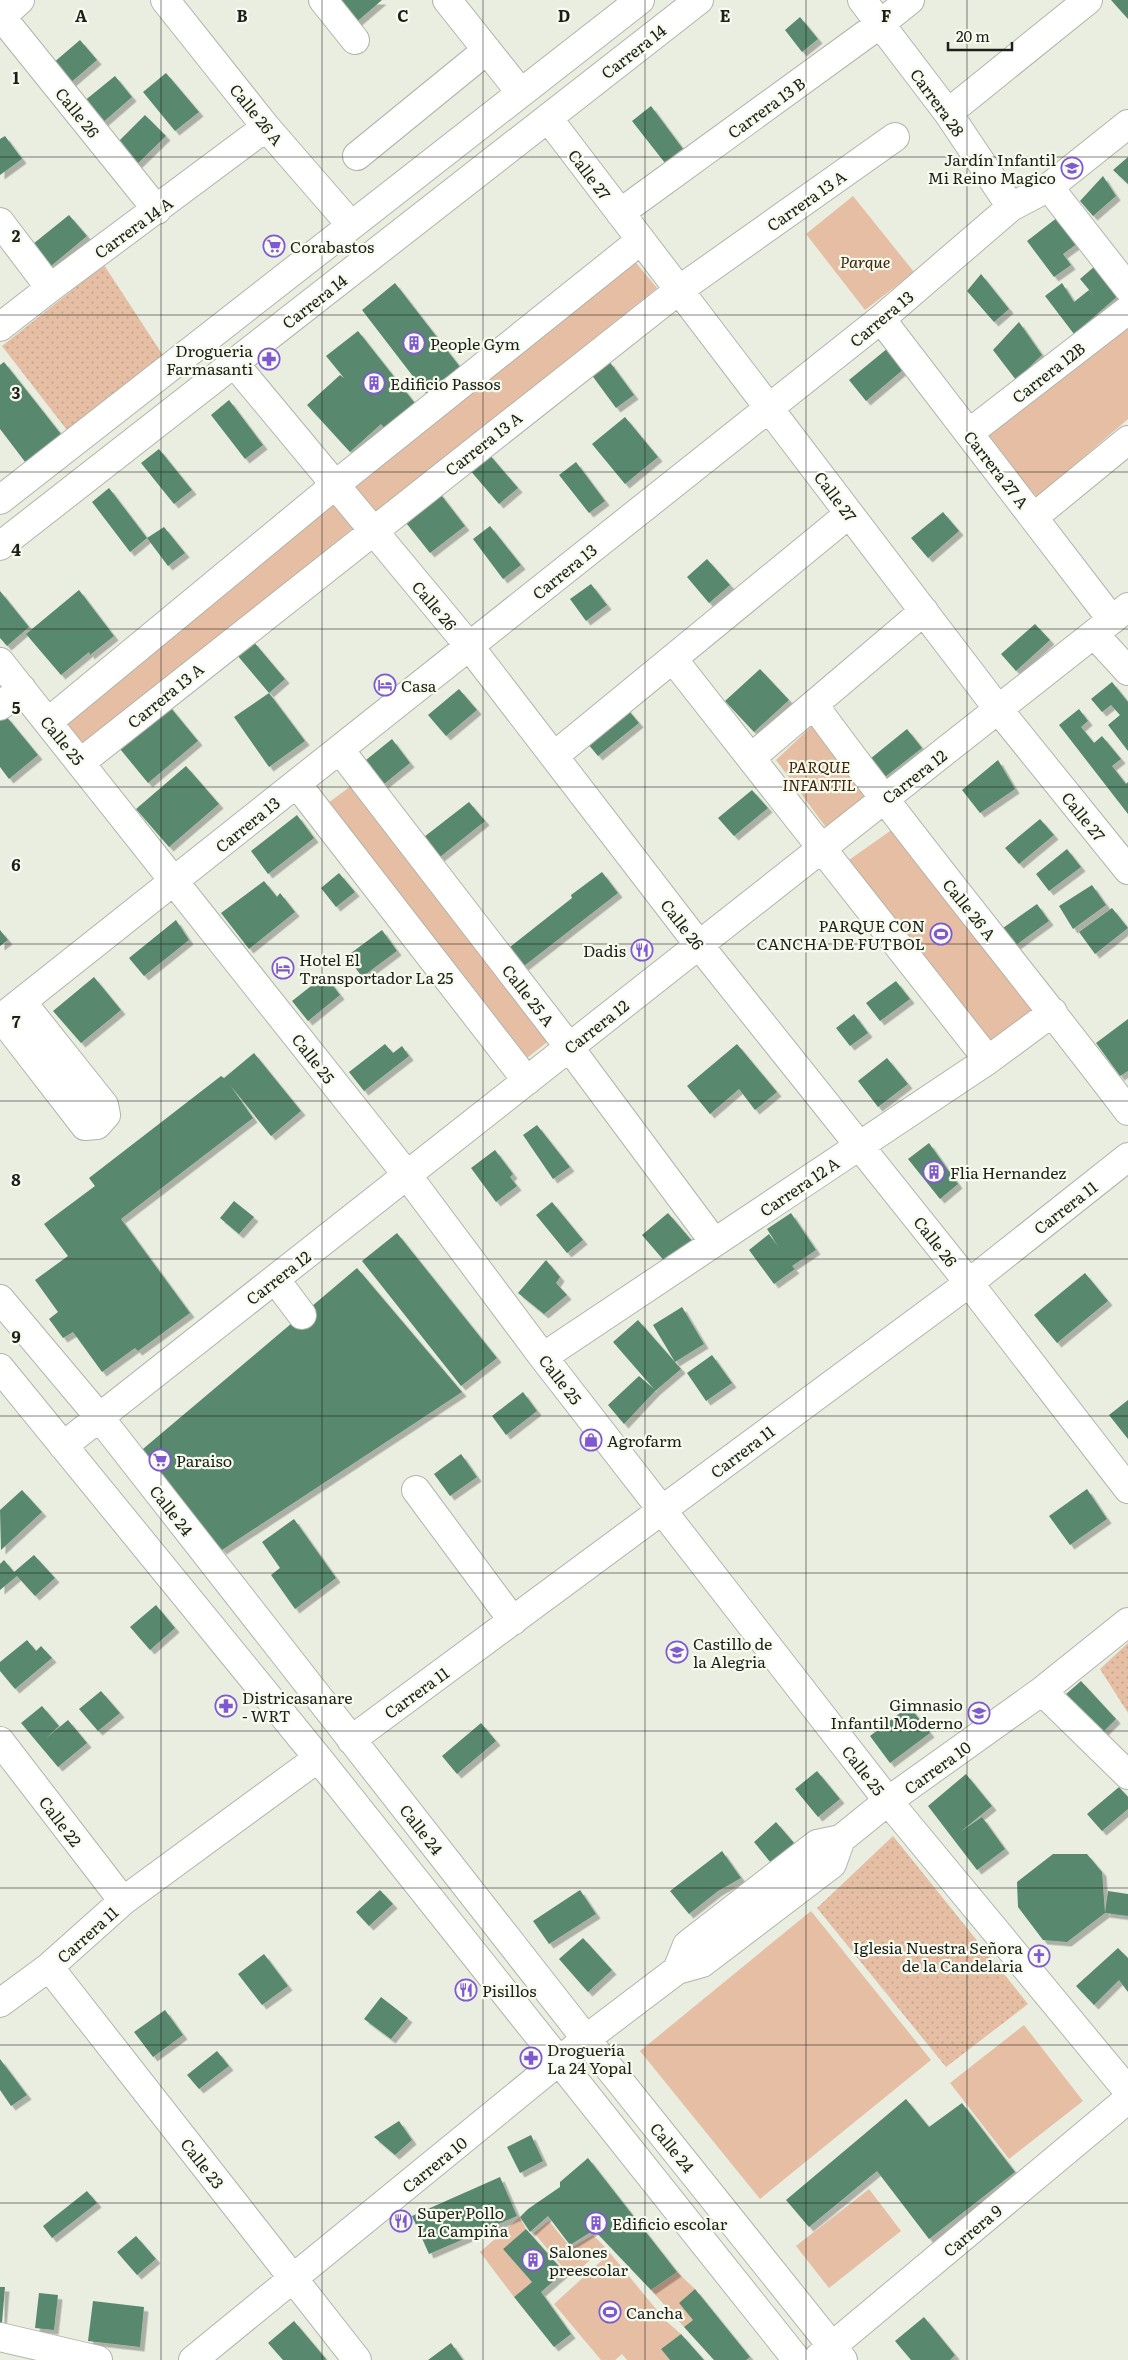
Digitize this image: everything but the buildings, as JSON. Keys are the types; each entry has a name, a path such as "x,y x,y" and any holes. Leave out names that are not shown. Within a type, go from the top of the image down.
{"street":[{"name":"Calle 26 A","path":"165,0 266,126 351,226"},
{"path":"323,0 355,40"},
{"path":"447,0 521,93"},
{"path":"0,500 640,0"},
{"name":"Carrera 14","path":"0,546 699,0"},
{"name":"Carrera 28","path":"862,0 948,113 1011,207"},
{"name":"Carrera 13 B","path":"620,213 880,24 910,0"},
{"path":"948,113 1088,0"},
{"name":"Calle 26","path":"5,12 157,210"},
{"path":"356,156 487,50"},
{"name":"Calle 27","path":"548,118 998,709 1128,870"},
{"name":"Carrera 13","path":"6,1014 881,320 1011,207 1049,186 1128,124"},
{"name":"Carrera 14 A","path":"0,327 266,126"},
{"name":"Carrera 13 A","path":"80,762 679,290 895,137"},
{"path":"1049,186 1128,288"},
{"path":"0,222 50,288"},
{"path":"48,722 335,485 641,240"},
{"name":"Carrera 12B","path":"969,433 1128,310"},
{"name":"Carrera 27 A","path":"881,320 1034,517 1111,620 1128,671"},
{"name":"Calle 26","path":"234,363 470,647 699,945 969,1283 1128,1489"},
{"path":"1034,517 1128,440"},
{"path":"554,756 849,514"},
{"path":"752,757 924,611"},
{"name":"Carrera 12","path":"63,1446 1111,620"},
{"path":"673,659 752,757 988,1060"},
{"name":"Calle 25","path":"0,662 407,1175 544,1357 888,1801 1128,2091"},
{"path":"0,706 22,689"},
{"name":"Calle 26 A","path":"814,705 883,800 1053,1012 1128,1111"},
{"name":"Calle 25 A","path":"340,750 569,1047 714,1242"},
{"path":"297,784 527,1081"},
{"name":"Carrera 12 A","path":"544,1357 988,1060 1053,1012"},
{"name":"Carrera 11","path":"351,1740 969,1283 1128,1157"},
{"path":"275,1279 302,1315"},
{"name":"Calle 24","path":"0,1299 100,1418 586,2039 830,2356"},
{"path":"0,1368 318,1758 797,2360"},
{"path":"416,1490 513,1621"},
{"name":"Carrera 10","path":"193,2360 586,2039 678,1970 702,1963 832,1864 840,1839 888,1801 1042,1691 1128,1622"},
{"path":"1042,1691 1128,1775"},
{"name":"Calle 22","path":"0,1741 123,1901"},
{"name":"Carrera 11","path":"0,2003 49,1967 123,1901 318,1758"},
{"name":"Calle 23","path":"49,1967 357,2360"},
{"name":"Carrera 9","path":"830,2356 1128,2099"},
{"path":"0,2337 98,2360"},
{"path":"11,2360 32,2343"}],"green space":[{"name":"Parque","path":"853,196 914,272 865,310 806,234"},
{"path":"632,258 657,288 374,514 350,484"},
{"path":"104,265 166,360 70,434 2,346"},
{"path":"1128,317 1128,419 1037,497 986,438"},
{"path":"332,493 358,524 79,751 56,721"},
{"name":"PARQUE INFANTIL","path":"814,724 866,796 828,830 776,760"},
{"path":"355,783 551,1039 522,1062 324,806"},
{"name":"PARQUE CON CANCHA DE FUTBOL","path":"893,829 1036,1007 988,1042 849,860"},
{"path":"1128,1643 1128,1713 1100,1669"},
{"path":"893,1836 1028,2004 946,2067 817,1908"},
{"path":"811,1911 931,2060 760,2199 640,2051"},
{"path":"1024,2025 1083,2101 1009,2159 950,2083"},
{"path":"869,2189 901,2231 829,2288 796,2246"},
{"path":"520,2217 526,2229 503,2249 532,2282 514,2297 480,2252"},
{"path":"549,2221 571,2248 593,2235 605,2247 571,2277 534,2233"},
{"name":"Cancha","path":"610,2253 665,2320 681,2334 661,2349 670,2360 627,2360 622,2354 615,2360 601,2360 554,2304"},
{"path":"677,2272 695,2289 679,2303 693,2320 684,2327 651,2290"}],"place":[{"name":"Jardín Infantil Mi Reino Magico","path":"1072,168"},
{"name":"Corabastos","path":"274,246"},
{"name":"People Gym","path":"414,343"},
{"name":"Drogueria Farmasanti","path":"269,359"},
{"name":"Edificio Passos","path":"374,383"},
{"name":"Casa","path":"385,685"},
{"name":"PARQUE CON CANCHA DE FUTBOL","path":"941,934"},
{"name":"Dadis","path":"642,950"},
{"name":"Hotel El Transportador La 25","path":"283,968"},
{"name":"Flia Hernandez","path":"934,1172"},
{"name":"Agrofarm","path":"591,1440"},
{"name":"Paraiso","path":"160,1460"},
{"name":"Castillo de la Alegria","path":"677,1652"},
{"name":"Districasanare - WRT","path":"226,1706"},
{"name":"Gimnasio Infantil Moderno","path":"979,1713"},
{"name":"Iglesia Nuestra Señora de la Candelaria","path":"1039,1956"},
{"name":"Pisillos","path":"466,1990"},
{"name":"Droguería La 24 Yopal","path":"531,2058"},
{"name":"Super Pollo La Campiña","path":"401,2221"},
{"name":"Edificio escolar","path":"596,2223"},
{"name":"Salones preescolar","path":"533,2260"},
{"name":"Cancha","path":"610,2312"}]}
